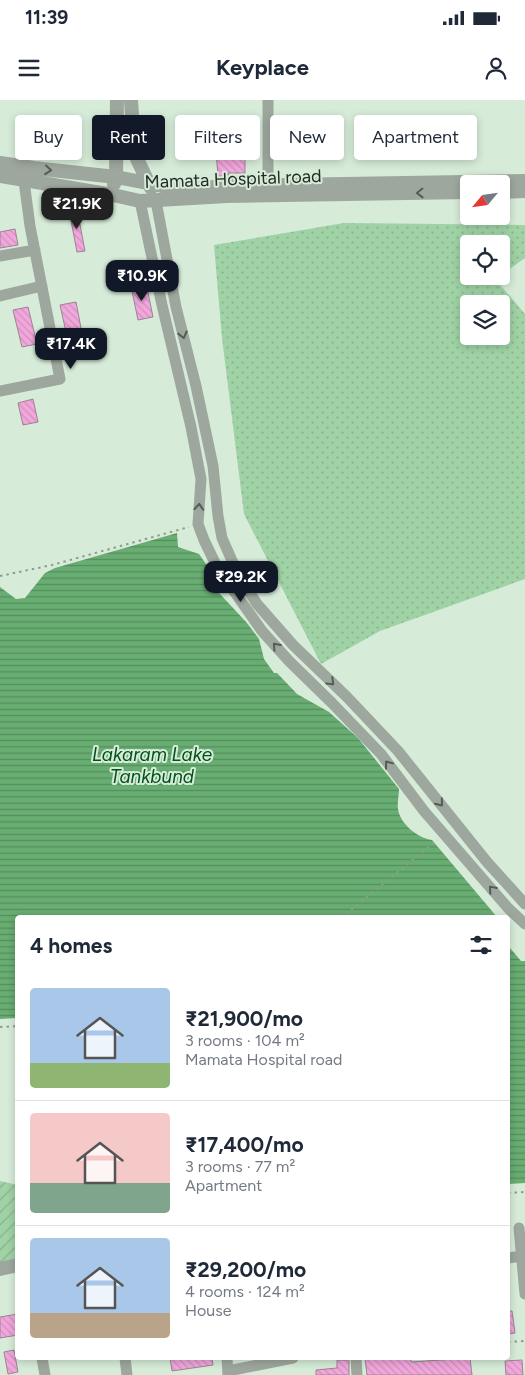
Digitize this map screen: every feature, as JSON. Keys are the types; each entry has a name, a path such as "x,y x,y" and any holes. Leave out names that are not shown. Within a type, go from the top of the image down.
{"street":[{"path":"113,195 116,177 117,100"},
{"path":"131,100 134,146 137,159 150,183 156,201 176,307 196,386 213,466 222,538 237,572 257,604 293,645 398,750 487,862 525,904"},
{"path":"268,100 268,185"},
{"name":"Mamata Hospital road","path":"0,163 116,177 189,189 268,185 525,181"},
{"name":"Mamata Hospital road","path":"0,176 140,201 227,196 460,192"},
{"path":"0,391 60,379 35,250 24,181"},
{"path":"510,192 525,191"},
{"path":"140,201 201,479 198,524 217,567 262,631 381,754 443,834 508,908 525,924"},
{"path":"0,256 35,250"},
{"path":"0,296 42,286"},
{"path":"201,479 214,478"},
{"path":"519,1228 525,1293"},
{"path":"510,1258 522,1256"},
{"path":"0,1269 15,1266"},
{"path":"42,1360 45,1375"},
{"path":"125,1360 127,1375"},
{"path":"226,1360 228,1373 284,1360"},
{"path":"356,1360 357,1375"}],"path":[{"path":"0,576 52,565 198,524"},
{"path":"345,915 443,834"},
{"path":"0,1026 15,1026"},
{"path":"510,1194 525,1192"},
{"path":"510,1342 525,1341"}],"shaded area":[{"path":"344,223 525,225 525,258 510,269 510,235 460,235 460,285 500,285 509,295 460,295 460,345 510,345 510,296 525,314 525,579 380,631 321,664 244,514 222,338 214,245"},
{"path":"0,1181 15,1184 15,1263 0,1267"}],"water":[{"name":"Lakaram Lake Tankbund","path":"177,533 178,547 199,554 208,567 214,587 259,639 264,659 274,673 277,673 297,694 329,712 358,738 399,789 398,809 402,820 416,833 432,840 495,915 15,915 15,1018 0,1019 0,587 16,599 25,598 45,573 55,568"},
{"path":"510,948 521,961 525,961 525,1183 510,1184"}],"building":[{"path":"217,160 245,160 245,173 228,173 229,176 218,176"},
{"path":"77,209 85,251 77,252 69,210"},
{"path":"15,229 18,245 0,248 0,232"},
{"path":"146,283 153,317 138,320 131,286"},
{"path":"76,302 81,328 66,332 60,305"},
{"path":"28,307 37,344 22,347 13,310"},
{"path":"33,399 38,422 23,425 18,403"},
{"path":"510,1311 512,1311 515,1333 510,1334"},
{"path":"15,1314 15,1336 0,1338 0,1317"},
{"path":"14,1350 18,1372 8,1374 4,1352"},
{"path":"170,1360 212,1360 213,1365 172,1371"},
{"path":"337,1360 349,1360 349,1375 316,1375 316,1370 337,1368"},
{"path":"365,1360 411,1360 411,1362 470,1360 472,1375 367,1375"},
{"path":"522,1360 523,1375 506,1375 505,1361"}]}
